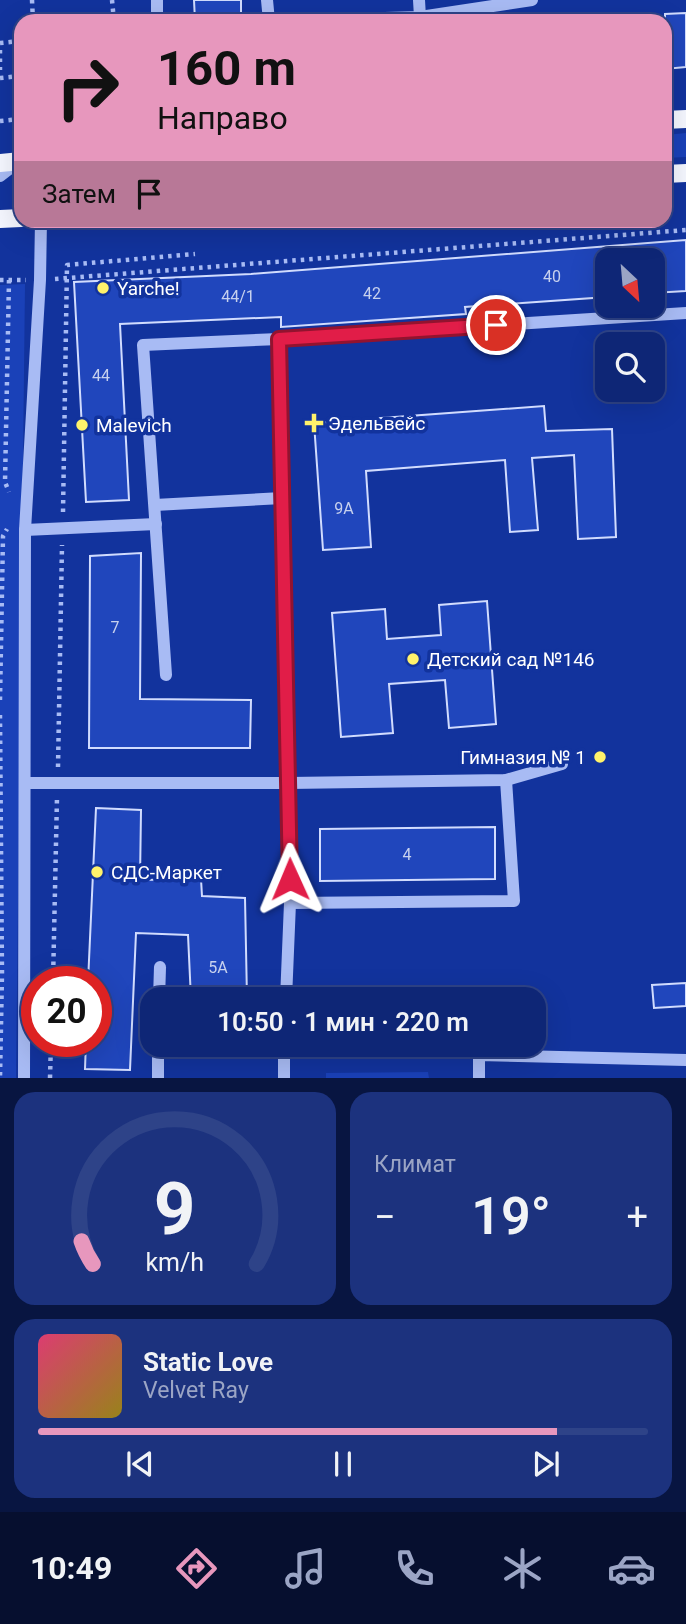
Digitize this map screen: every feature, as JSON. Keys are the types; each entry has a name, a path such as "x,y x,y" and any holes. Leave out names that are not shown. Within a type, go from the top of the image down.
{"street":[{"path":"437,14 532,0"},
{"path":"24,1078 25,530 41,228"},
{"path":"166,675 144,345 686,313"},
{"path":"279,339 289,783 290,903 286,987"},
{"path":"155,505 282,498"},
{"path":"25,530 156,524"},
{"path":"25,783 506,780 562,764"},
{"path":"290,903 514,901 506,780"},
{"path":"159,987 160,967"},
{"path":"479,1078 479,1055 686,1060"},
{"path":"158,1057 158,1078"},
{"path":"284,1057 284,1078"}],"path":[{"path":"0,50 0,70"},
{"path":"54,279 686,230"},
{"path":"53,966 67,265 195,254"},
{"path":"0,280 30,279"},
{"path":"9,280 3,392 3,482 12,500"},
{"path":"0,699 2,536 11,518"},
{"path":"0,715 0,1078"},
{"path":"51,1057 51,1078"}],"shaded area":[{"path":"686,133 686,157 672,158 672,134"},
{"path":"25,284 16,1078 0,1078 0,285"},
{"path":"428,1072 429,1078 326,1078 326,1073"}],"building":[{"path":"194,0 241,0 241,14 195,14"},
{"path":"686,13 686,67 672,68 672,14 665,14"},
{"path":"686,240 686,291 665,292 665,248 595,248 595,298 465,307 466,314 281,327 281,317 120,324 129,500 86,502 74,282 251,274"},
{"path":"544,406 546,431 612,429 616,537 578,539 574,455 532,458 538,530 510,532 505,460 366,471 371,547 323,550 314,423"},
{"path":"141,553 140,699 251,700 250,748 89,748 90,556"},
{"name":"Детский сад №146","path":"487,601 496,724 449,728 445,680 389,684 393,733 341,737 332,613 385,609 387,639 441,635 439,605"},
{"path":"96,808 141,810 140,880 201,879 202,896 245,898 247,987 190,987 188,935 136,933 130,1070 85,1069 85,1057 112,1057 112,966 89,966"},
{"path":"495,827 495,879 320,881 320,829"},
{"path":"686,983 686,1006 654,1008 652,985"}],"place":[{"name":"Yarche!","path":"103,288"},
{"name":"Эдельвейс","path":"314,423"},
{"name":"Malevich","path":"82,425"},
{"name":"Детский сад №146","path":"413,659"},
{"name":"Гимназия № 1","path":"600,757"},
{"name":"СДС-Маркет","path":"97,872"}],"route":[{"path":"290,879 279,339 496,325"}]}
